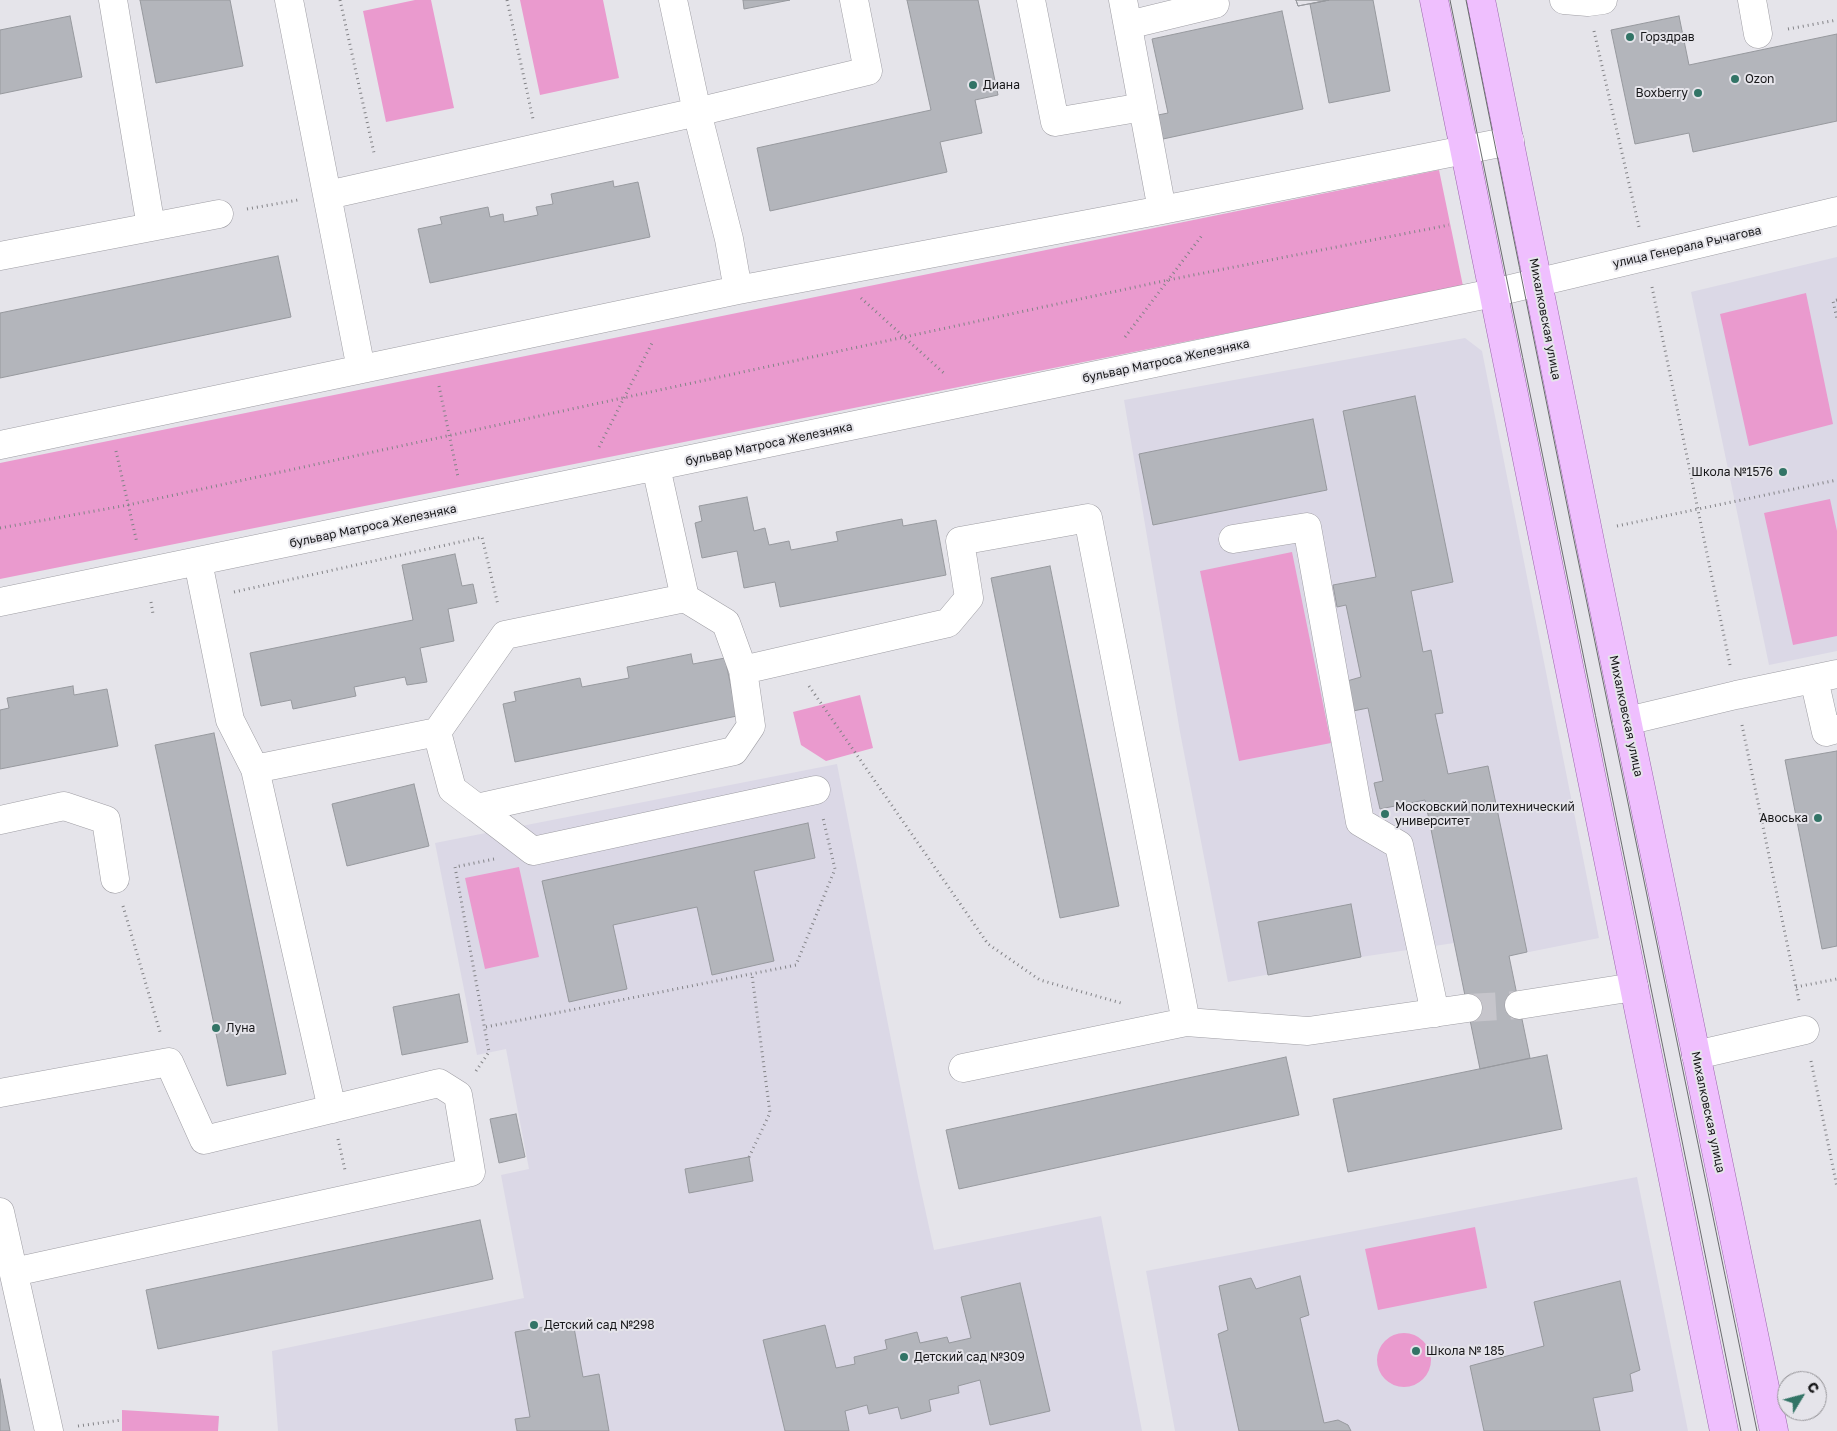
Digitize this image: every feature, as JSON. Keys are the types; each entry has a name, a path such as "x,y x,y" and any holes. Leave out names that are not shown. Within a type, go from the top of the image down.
{"main road":[{"path":"1434,0 1724,1431"},
{"name":"Михалковская улица","path":"1481,0 1627,721 1774,1431"}],"street":[{"path":"114,0 151,227"},
{"path":"289,0 361,369"},
{"path":"673,0 729,239 738,290"},
{"path":"328,195 698,112 868,71 854,0"},
{"path":"1031,0 1055,122 1143,107"},
{"path":"1752,0 1758,34"},
{"path":"1162,210 1126,12 1215,4"},
{"path":"0,445 738,290 1162,210 1510,141"},
{"name":"улица Генерала Рычагова","path":"1538,283 1837,211"},
{"path":"0,256 219,214"},
{"name":"бульвар Матроса Железняка","path":"0,602 1538,283"},
{"path":"656,467 685,598"},
{"path":"743,670 948,623 969,598 960,541 1088,518 1186,1022"},
{"path":"1233,539 1307,527 1360,822 1399,845 1435,1013"},
{"path":"198,562 230,720 255,769 332,1109"},
{"path":"255,769 437,732 505,635 685,598 726,624 743,670 752,726 734,751 477,808"},
{"path":"1627,721 1826,676 1826,732 1837,729"},
{"path":"437,732 452,789 533,852 816,790"},
{"path":"0,820 64,806 106,820 115,879"},
{"path":"1519,1005 1634,987"},
{"path":"963,1068 1186,1022 1308,1031 1468,1008"},
{"path":"1696,1055 1805,1030"},
{"path":"0,1093 169,1062 204,1140 439,1083 458,1095 471,1172 14,1272"},
{"path":"0,1212 49,1431"}],"path":[{"path":"340,0 381,184"},
{"path":"507,0 540,148"},
{"path":"1585,1 1646,257"},
{"path":"1758,34 1837,20"},
{"path":"219,214 328,195"},
{"path":"0,528 128,505 1168,280 1455,223"},
{"path":"1125,337 1208,227"},
{"path":"861,298 952,381"},
{"path":"1837,300 1833,301 1837,318"},
{"path":"596,453 653,341"},
{"path":"439,386 459,482"},
{"path":"1698,509 1837,480"},
{"path":"206,598 482,537 505,635"},
{"path":"790,659 988,944 1040,980 1122,1004"},
{"path":"486,1027 796,966 835,869 816,790"},
{"path":"458,1095 489,1052 486,1027 455,866 533,852"},
{"path":"115,879 169,1062"},
{"path":"749,1157 770,1113 752,974"},
{"path":"1796,987 1837,979"},
{"path":"332,1109 352,1199"},
{"path":"49,1431 122,1420"}],"shaded area":[{"path":"415,0 431,0 454,108 386,122 363,11"},
{"path":"520,0 603,0 619,78 540,95"},
{"path":"1439,170 1463,286 0,579 0,463"},
{"name":"Школа №1576","path":"1837,257 1837,651 1769,665 1691,292"},
{"path":"1806,293 1833,424 1749,446 1720,314"},
{"name":"Московский политехнический университет","path":"1465,338 1482,351 1599,938 1509,956 1530,1058 1547,1055 1562,1129 1348,1172 1333,1099 1480,1069 1454,943 1361,957 1228,982 1180,732 1124,400"},
{"path":"1830,499 1837,531 1837,636 1793,645 1764,513"},
{"path":"1292,552 1331,743 1239,761 1200,571"},
{"path":"860,695 873,748 826,761 801,745 793,712"},
{"path":"837,764 934,1250 1101,1216 1142,1431 278,1431 272,1351 524,1298 501,1175 529,1169 506,1049 477,1055 435,843"},
{"path":"519,867 539,957 485,969 465,878"},
{"name":"Школа № 185","path":"1637,1177 1688,1431 1175,1431 1146,1271"},
{"path":"1475,1227 1487,1288 1378,1310 1365,1249"},
{"path":"1399,1333 1409,1333 1423,1341 1429,1350 1431,1360 1429,1370 1423,1379 1409,1387 1399,1387 1389,1382 1382,1375 1377,1365 1377,1355 1382,1345 1389,1338"},
{"path":"122,1410 219,1416 218,1431 122,1431"}],"building":[{"path":"140,0 230,0 243,66 156,83"},
{"path":"743,0 790,0 744,9"},
{"path":"907,0 978,0 998,95 975,100 982,133 940,142 947,172 770,211 757,148 931,110"},
{"path":"1296,0 1329,0 1298,6"},
{"path":"1296,0 1329,0 1298,6"},
{"path":"1329,0 1373,0 1390,91 1329,103 1310,4"},
{"path":"1282,11 1303,109 1163,139 1158,115 1168,113 1152,39"},
{"path":"70,16 82,77 0,94 0,30"},
{"path":"1679,16 1689,65 1837,34 1837,121 1693,152 1689,133 1635,144 1611,30"},
{"path":"613,181 614,187 638,182 650,237 430,283 418,229 442,224 440,217 488,207 490,217 503,214 504,222 538,215 536,207 553,204 551,194"},
{"path":"278,256 291,317 0,378 0,313"},
{"path":"1415,396 1453,582 1411,591 1423,652 1431,650 1443,713 1435,714 1448,774 1488,766 1527,952 1509,956 1530,1058 1480,1069 1425,800 1380,809 1374,783 1383,781 1368,708 1353,711 1347,681 1361,677 1346,605 1337,607 1333,585 1376,577 1343,411"},
{"path":"1313,419 1327,490 1153,525 1139,454"},
{"path":"747,497 754,531 765,528 769,545 789,541 791,550 838,541 836,532 902,519 903,526 936,520 946,575 780,607 775,582 744,588 737,551 702,558 695,523 702,521 699,506"},
{"path":"455,554 462,586 473,584 477,603 448,609 454,641 420,648 427,682 407,685 405,677 354,687 356,696 293,709 291,700 261,706 250,653 413,620 402,565"},
{"path":"1050,566 1119,906 1060,918 991,578"},
{"path":"691,654 693,664 725,658 737,716 515,762 503,704 516,701 514,692 580,678 582,687 629,678 627,667"},
{"path":"73,686 74,695 107,689 118,746 0,769 0,710 9,708 7,698"},
{"path":"214,733 286,1074 227,1086 155,745"},
{"path":"1837,751 1837,946 1822,949 1785,760"},
{"path":"414,784 429,846 347,866 332,804"},
{"path":"808,823 815,858 754,871 774,961 712,975 697,907 613,925 627,989 569,1002 542,881"},
{"path":"1351,904 1361,957 1268,975 1258,922"},
{"path":"459,994 468,1042 402,1055 393,1007"},
{"path":"1547,1055 1562,1129 1348,1172 1333,1099"},
{"path":"1286,1057 1299,1115 959,1189 946,1130"},
{"path":"516,1114 525,1157 499,1163 490,1119"},
{"path":"749,1157 753,1181 689,1193 685,1169"},
{"path":"480,1220 493,1279 158,1349 146,1290"},
{"path":"1300,1276 1309,1315 1300,1318 1324,1423 1338,1420 1348,1425 1351,1431 1239,1431 1218,1334 1228,1330 1219,1286 1251,1278 1256,1289"},
{"path":"1620,1281 1640,1370 1630,1374 1633,1391 1593,1398 1600,1431 1484,1431 1470,1366 1544,1346 1534,1302"},
{"path":"1020,1283 1050,1411 990,1425 980,1380 958,1386 959,1393 929,1400 931,1411 901,1419 898,1407 869,1414 867,1405 845,1411 849,1431 785,1431 763,1340 825,1325 836,1368 855,1364 854,1357 887,1349 885,1340 917,1332 920,1343 947,1337 949,1343 971,1338 961,1297"},
{"path":"573,1322 583,1377 599,1374 609,1431 517,1431 515,1419 530,1417 515,1332"},
{"path":"0,1379 10,1431 0,1431"}],"tunnel":[{"path":"1468,1008 1519,1005"}],"tram line":[{"path":"1450,0 1741,1431"},
{"path":"1466,0 1573,535 1757,1431"}],"place":[{"name":"Горздрав","path":"1630,37"},
{"name":"Ozon","path":"1735,79"},
{"name":"Диана","path":"973,85"},
{"name":"Boxberry","path":"1698,93"},
{"name":"Школа №1576","path":"1783,472"},
{"name":"Московский политехнический университет","path":"1385,814"},
{"name":"Авоська","path":"1818,818"},
{"name":"Луна","path":"216,1028"},
{"name":"Детский сад №298","path":"534,1325"},
{"name":"Школа № 185","path":"1416,1351"},
{"name":"Детский сад №309","path":"904,1357"}]}
